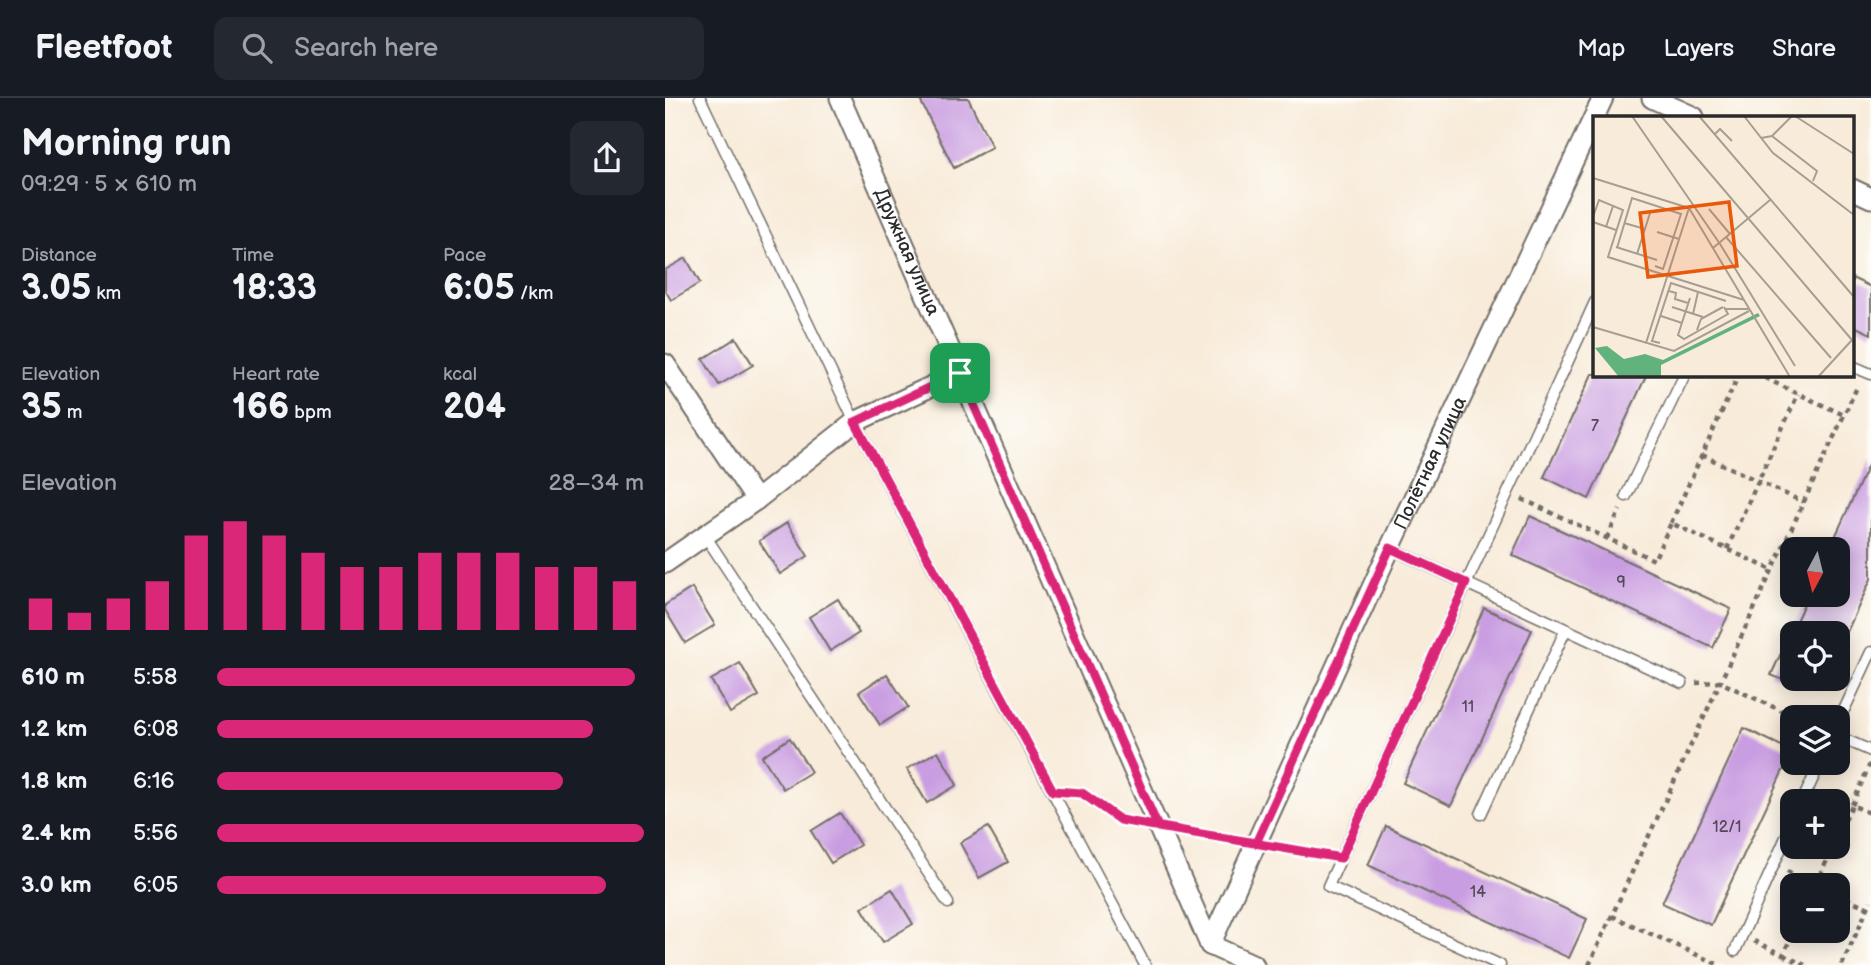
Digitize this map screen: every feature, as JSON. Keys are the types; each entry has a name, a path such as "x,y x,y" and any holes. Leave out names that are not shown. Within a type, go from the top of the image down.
{"street":[{"name":"Дружная улица","path":"839,98 1210,945"},
{"name":"Полётная улица","path":"1594,116 1603,98"},
{"path":"1652,98 1692,116"},
{"name":"Полётная улица","path":"1210,945 1390,548 1593,119"},
{"path":"1853,189 1871,198"},
{"path":"665,363 756,500"},
{"path":"665,563 756,500 855,422 960,373"},
{"path":"1210,945 1254,965"}],"lane":[{"path":"699,98 855,422 1145,965"},
{"path":"1500,965 1328,886 1593,304"},
{"path":"1626,496 1684,376"},
{"path":"706,537 948,903"},
{"path":"1390,548 1682,683"},
{"path":"1481,814 1566,629"},
{"path":"1846,705 1871,652"},
{"path":"1850,742 1871,751"},
{"path":"1735,951 1780,851"}],"path":[{"path":"1589,965 1844,415 1868,373"},
{"path":"1508,492 1654,560 1738,376"},
{"path":"1760,376 1844,415"},
{"path":"1727,549 1798,394"},
{"path":"1702,455 1803,502"},
{"path":"1607,538 1626,496"},
{"path":"1671,523 1772,570"},
{"path":"1682,683 1720,682 1780,710"},
{"path":"1850,811 1871,762"},
{"path":"1053,791 1082,793 1120,820 1341,858"},
{"path":"1853,805 1871,814"},
{"path":"1774,864 1792,873"},
{"path":"1850,900 1869,908"},
{"path":"1842,965 1871,901"},
{"path":"1612,916 1719,965"},
{"path":"1741,935 1805,965"},
{"path":"1783,955 1788,943"}],"building":[{"path":"919,98 968,98 992,147 954,168"},
{"path":"686,258 700,283 671,300 665,290 665,270"},
{"path":"1853,278 1871,287 1871,334 1853,325"},
{"path":"736,338 753,365 719,385 703,359"},
{"path":"1592,374 1646,376 1589,499 1544,477"},
{"path":"1871,459 1871,579 1850,625 1850,621 1796,621 1802,607 1850,607 1850,537 1835,537"},
{"path":"1530,516 1731,609 1713,648 1512,555"},
{"path":"787,523 808,556 780,574 759,541"},
{"path":"692,588 715,625 685,643 665,610 665,605"},
{"path":"838,599 859,633 830,651 809,617"},
{"path":"1484,608 1532,630 1451,806 1403,783"},
{"path":"1780,656 1780,679 1771,675"},
{"path":"740,663 759,696 730,713 711,680"},
{"path":"887,674 908,707 880,725 859,692"},
{"path":"1744,728 1780,745 1781,775 1711,925 1662,903"},
{"path":"790,738 811,772 783,789 762,756"},
{"path":"938,751 957,785 927,803 907,769"},
{"path":"840,813 860,845 831,863 811,831"},
{"path":"1386,826 1587,919 1569,958 1368,865"},
{"path":"988,827 1008,862 979,878 960,843"},
{"path":"892,889 913,924 883,942 862,908"}],"route":[{"path":"960,373 855,422 1053,791 1082,793 1120,820 1158,827 1341,858 1466,583 1390,548 1256,843 1158,827 960,373"}]}
